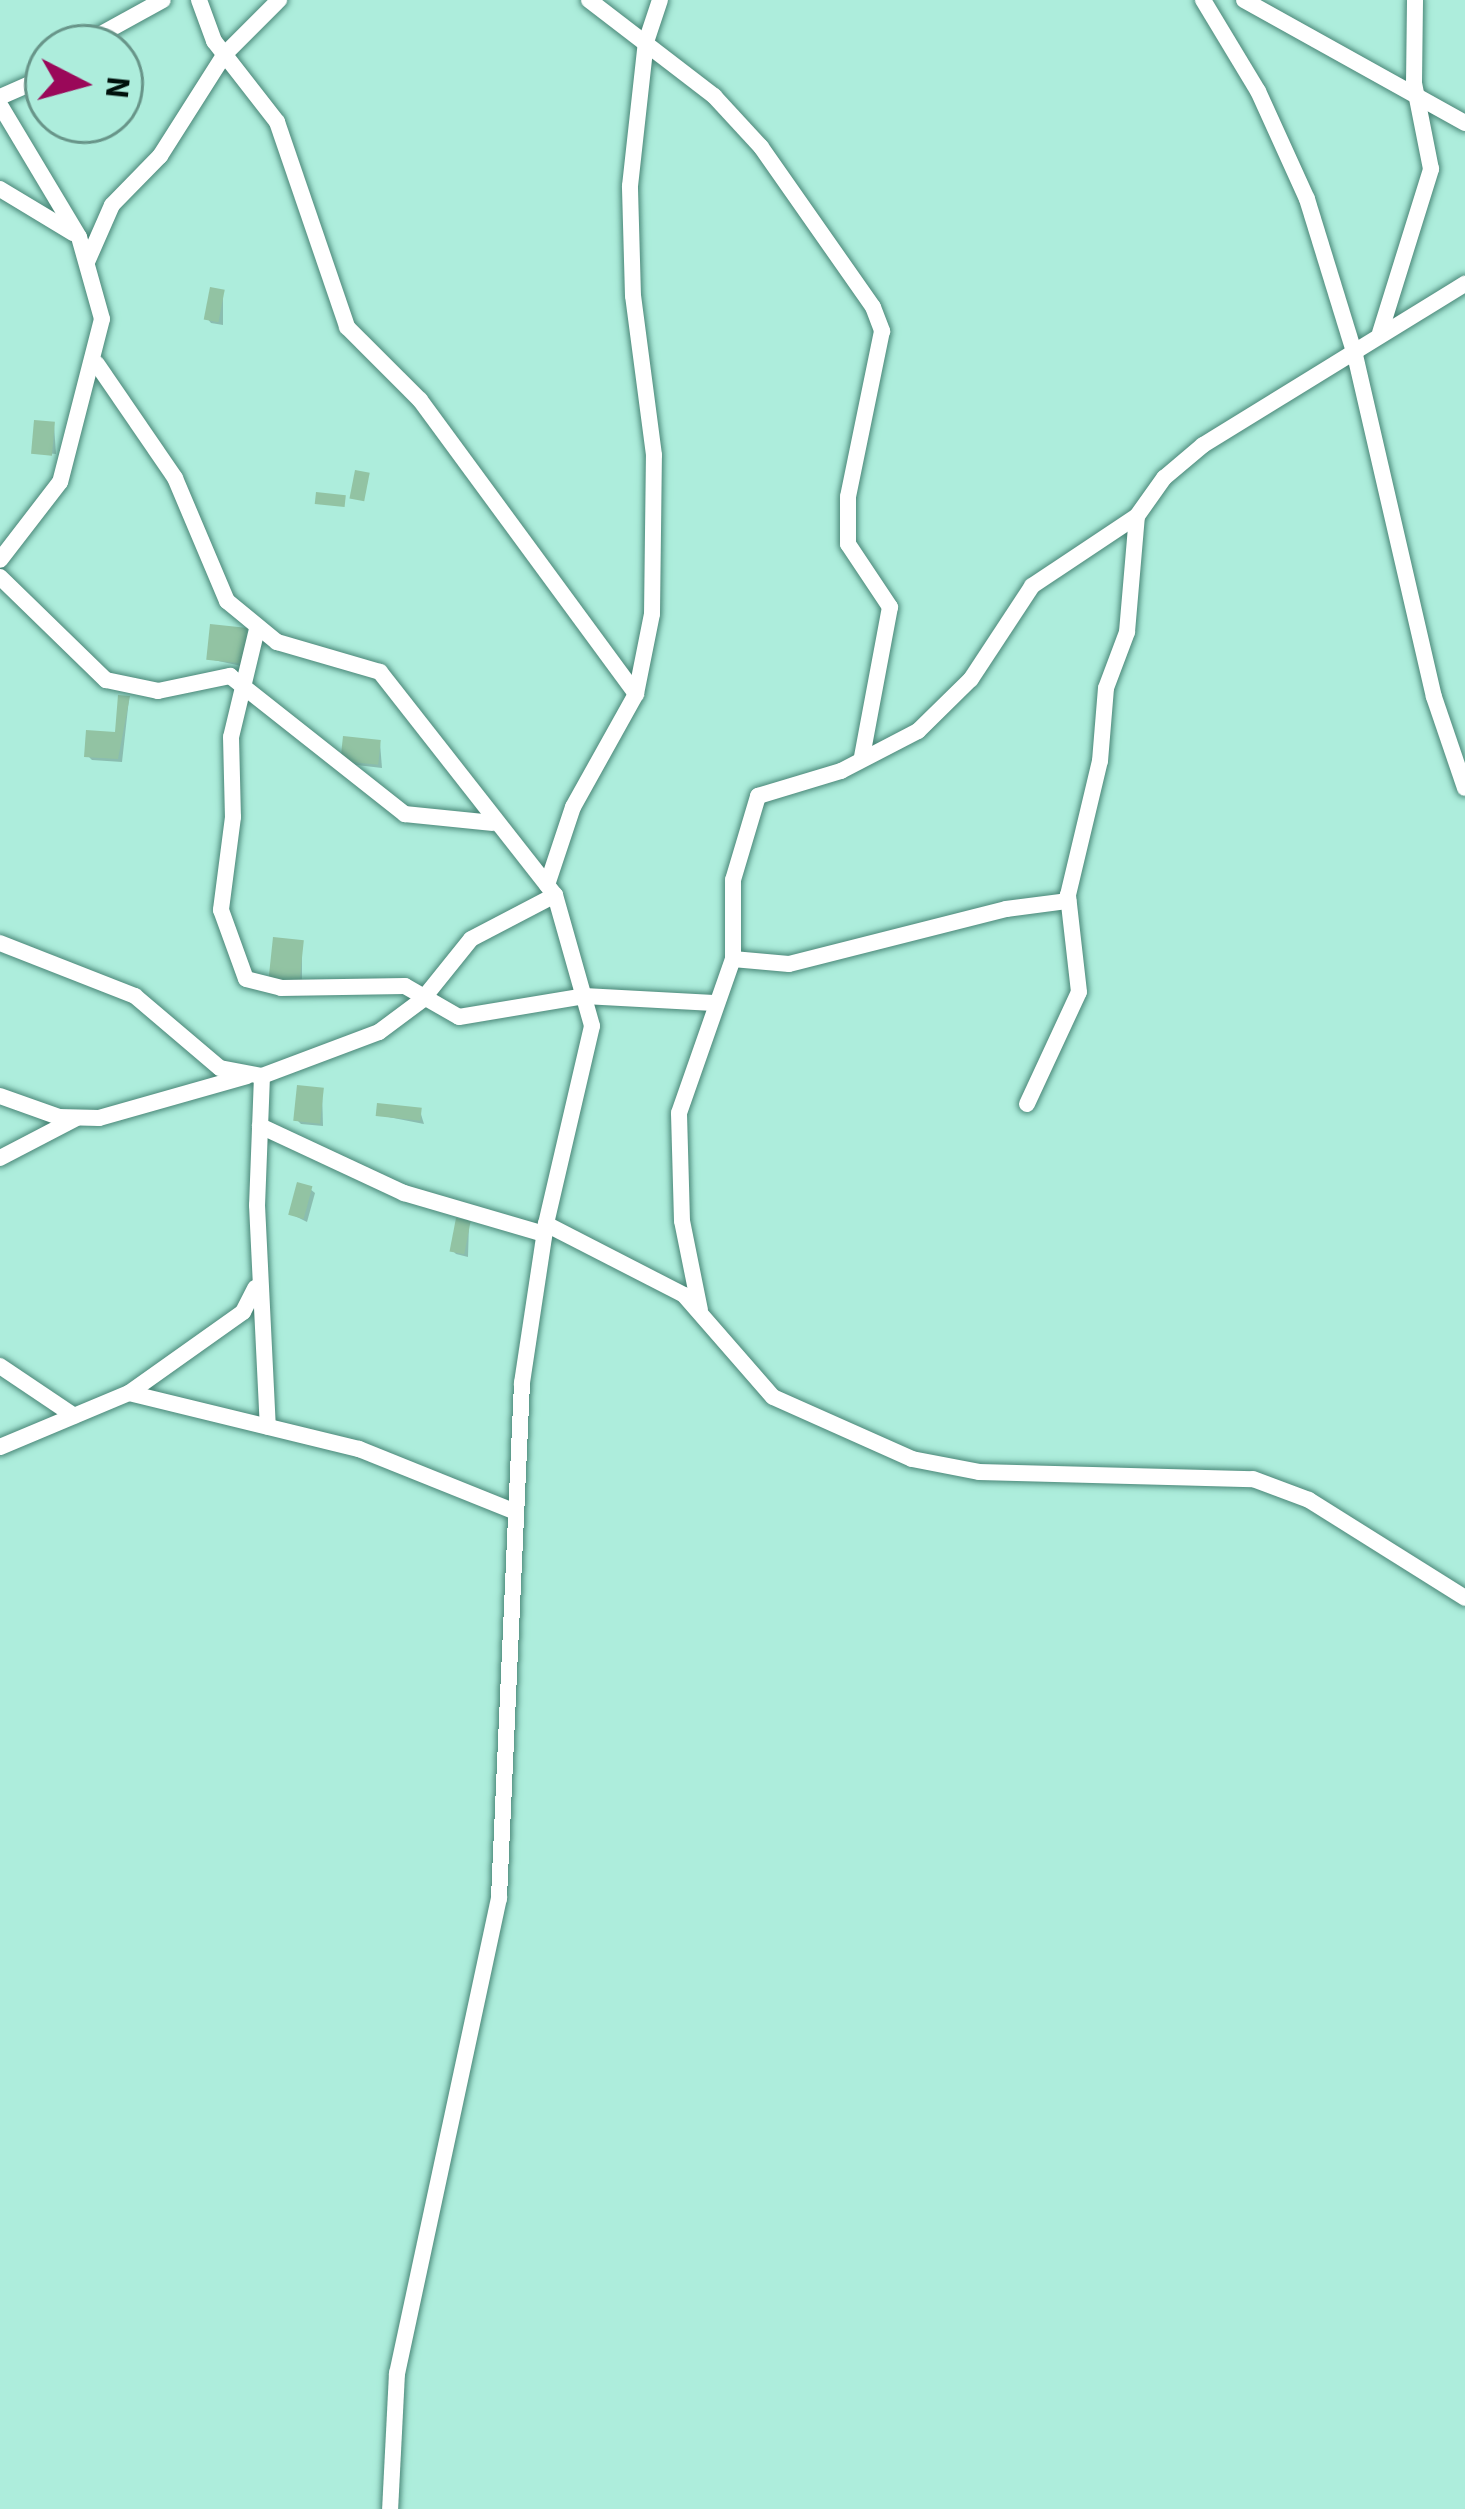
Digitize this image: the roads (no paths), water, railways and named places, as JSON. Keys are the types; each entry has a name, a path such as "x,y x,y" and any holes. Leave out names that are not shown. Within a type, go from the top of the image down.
{"street":[{"path":"120,24 163,0"},
{"path":"199,0 224,55 278,122 347,327 419,400 636,694"},
{"path":"86,263 112,205 160,156 224,55 279,0"},
{"path":"590,0 646,42 761,147 882,332 848,497 848,544 890,608 862,757"},
{"path":"0,1096 75,1119 125,1115 379,1032 422,1000 471,939 551,890 573,807 636,694 652,614 654,455 629,251 646,42 660,0"},
{"path":"1203,0 1258,92 1306,199 1355,355 1434,697 1465,788"},
{"path":"1244,0 1416,101 1465,123"},
{"path":"1380,333 1431,169 1416,101 1415,0"},
{"path":"0,101 79,237 100,300 97,364 52,499 0,560"},
{"path":"0,189 79,237"},
{"path":"700,1311 678,1142 684,1086 733,959 733,880 758,796 886,751 934,719 988,658 1032,586 1138,516 1165,478 1203,446 1465,284"},
{"path":"97,364 175,478 215,584 257,629 380,672 493,823 551,890 584,996 591,1044 545,1229 513,1511 499,1898 398,2373 390,2509"},
{"path":"1027,1104 1079,992 1068,901 1100,761 1106,688 1127,632 1138,516"},
{"path":"0,577 106,680 158,691 221,674 238,682 405,814 493,823"},
{"path":"257,629 238,682 221,910 238,970 267,987 405,986 422,1000 468,1017 584,996 713,1004"},
{"path":"733,959 789,964 1006,909 1068,901"},
{"path":"0,944 135,996 220,1068 255,1076"},
{"path":"255,1076 268,1427"},
{"path":"0,1158 75,1119"},
{"path":"260,1126 404,1193 545,1229 666,1282 700,1311 773,1396 911,1459 979,1472 1252,1479 1309,1500 1465,1598"},
{"path":"0,1448 129,1393 243,1312 259,1276"},
{"path":"0,1366 74,1416"},
{"path":"129,1393 370,1453 513,1511"}]}
